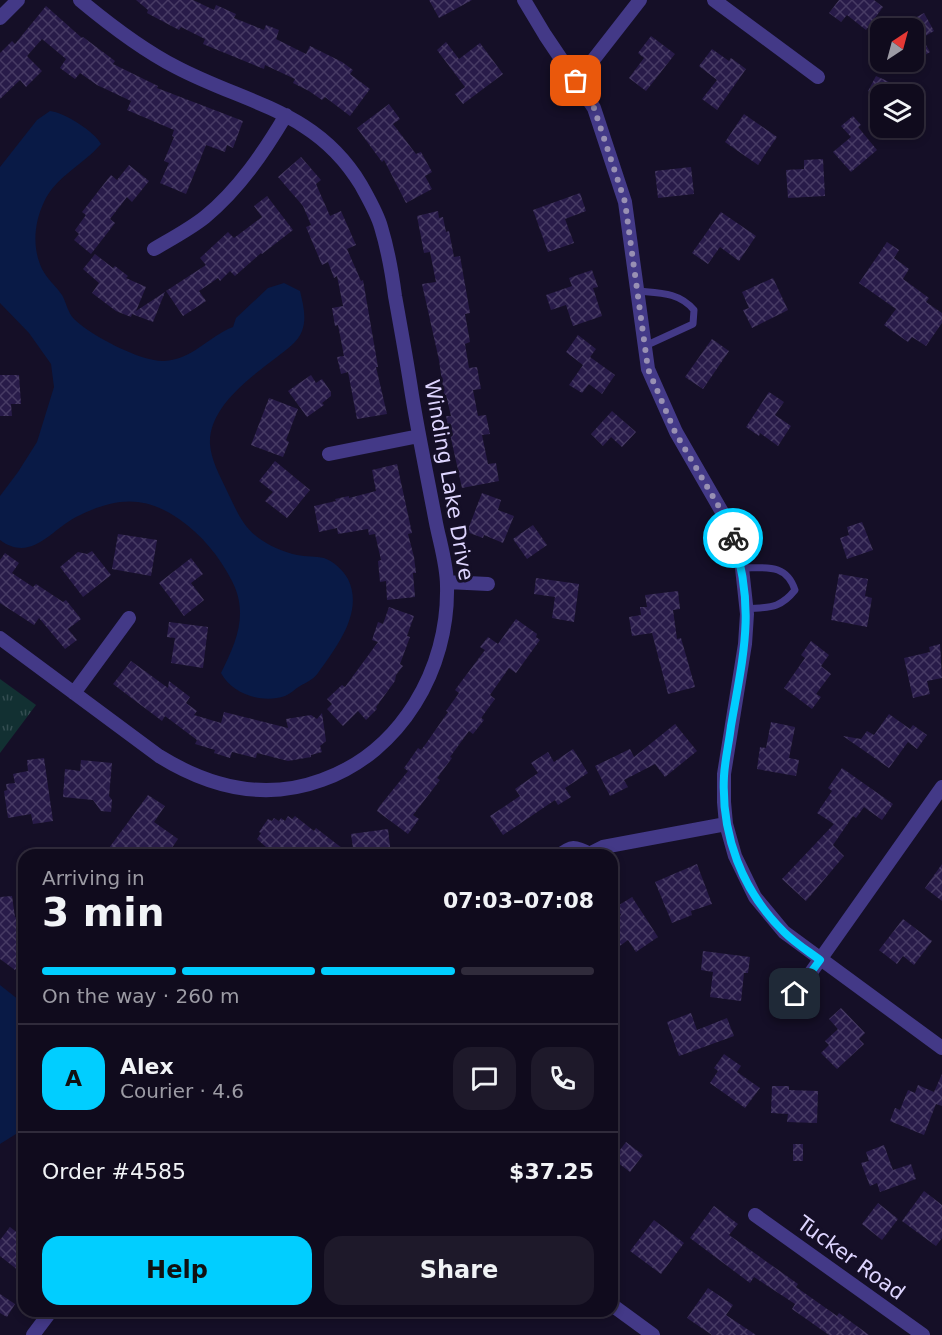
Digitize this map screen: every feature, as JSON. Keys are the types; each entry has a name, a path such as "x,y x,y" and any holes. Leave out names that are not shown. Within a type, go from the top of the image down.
{"street":[{"path":"0,18 18,0"},
{"name":"Winding Lake Drive","path":"0,638 159,756 200,778 222,785 268,790 313,783 355,765 391,737 410,712 429,677 439,650 445,621 447,582 419,436 389,256 381,225 359,183 325,141 306,127 260,102 175,67 144,49 80,0"},
{"path":"524,0 594,108 625,202 648,369 675,432 722,512 734,539 742,568 747,609 746,644 724,774 726,824 735,856 755,897 784,932 942,1048"},
{"path":"576,81 640,0"},
{"path":"714,0 818,77"},
{"path":"154,249 204,217 231,192 255,164 286,115"},
{"path":"328,454 419,436"},
{"path":"447,582 488,584"},
{"path":"74,693 129,618"},
{"path":"783,1011 942,787"},
{"path":"600,849 726,824"},
{"name":"Tucker Road","path":"755,1215 923,1335"},
{"path":"618,1309 653,1335"},
{"path":"33,1335 46,1317"}],"lane":[{"path":"637,291 667,293 686,300 694,310 693,324 645,346"},
{"path":"742,568 782,570 791,578 795,590 783,603 773,607 747,609"},
{"path":"562,849 578,843 586,849"}],"green space":[{"path":"0,679 36,705 0,753"}],"water":[{"path":"50,111 78,123 101,144 55,185 44,202 36,227 37,253 42,269 62,295 72,317 82,325 103,340 142,357 164,361 174,360 192,352 233,327 236,318 268,288 284,283 300,291 304,316 300,335 288,349 233,394 216,417 211,430 210,444 219,474 246,526 256,536 281,550 331,561 346,576 352,591 351,616 333,652 314,677 285,696 267,699 248,695 232,687 221,673 239,628 240,605 237,593 216,555 195,532 166,511 141,502 116,503 76,517 31,546 21,548 0,540 0,496 37,442 54,387 51,364 29,333 0,303 0,167 37,120"},
{"path":"0,985 18,999 18,1133 0,1144"}],"building":[{"path":"136,0 193,0 214,10 216,5 236,14 234,18 264,30 266,25 279,30 276,39 306,54 310,46 342,62 353,70 350,74 370,89 350,116 325,97 322,100 293,83 295,79 265,65 264,69 203,44 205,39 181,27 179,30 147,13 148,10"},
{"path":"429,0 472,0 439,18"},
{"path":"839,0 874,0 883,7 875,18 870,18 870,25 866,30 847,15 841,22 829,13"},
{"path":"46,6 82,38 115,61 113,64 158,86 157,88 243,121 233,148 227,145 225,152 206,145 186,194 160,183 169,163 164,161 174,137 172,136 174,130 127,110 131,101 97,85 80,73 75,79 60,68 66,59 42,39 27,56 42,71 26,87 20,80 0,99 0,53 12,41 15,44"},
{"path":"924,13 934,31 924,37 924,18 915,18"},
{"path":"651,36 675,54 646,91 629,78 644,58 638,53"},
{"path":"446,42 459,59 480,43 503,74 463,104 455,94 465,87 437,50"},
{"path":"924,42 930,52 924,56"},
{"path":"712,49 729,61 731,58 746,69 717,110 702,99 717,80 699,66"},
{"path":"876,76 892,84 872,84"},
{"path":"389,104 400,119 393,124 416,154 421,152 432,172 425,176 432,189 406,203 384,160 382,162 357,128"},
{"path":"744,114 777,137 758,165 725,142"},
{"path":"853,116 861,125 858,127 877,150 851,172 833,152 851,137 841,126"},
{"path":"301,157 321,180 316,184 330,216 341,211 356,245 347,249 361,281 363,280 378,367 376,367 387,414 357,419 348,372 341,374 337,357 344,356 332,308 343,306 337,276 334,278 328,262 322,265 306,227 311,225 303,206 278,177"},
{"path":"823,159 825,196 788,198 786,170 804,169 804,160"},
{"path":"129,165 149,181 132,202 127,197 110,219 115,223 91,254 74,240 79,234 75,230 86,215 82,212 111,175 117,180"},
{"path":"691,167 694,194 658,198 655,171"},
{"path":"580,193 586,211 565,219 574,243 548,252 533,210"},
{"path":"267,196 293,230 261,253 235,276 230,271 220,281 218,278 199,291 206,301 183,316 166,291 206,265 200,258 228,232 234,238 262,217 254,206"},
{"path":"438,211 439,218 443,217 446,232 449,231 454,257 460,256 470,313 465,314 470,342 465,344 469,368 477,367 481,389 473,390 478,416 486,415 490,434 482,435 488,464 496,463 499,481 462,488 446,416 451,416 446,395 444,395 439,360 422,284 436,282 430,252 424,253 417,216"},
{"path":"721,212 756,236 739,261 720,247 708,264 692,253"},
{"path":"887,242 899,250 894,258 909,269 903,279 929,298 926,302 942,313 942,323 926,346 912,337 908,342 884,325 896,309 859,283"},
{"path":"95,254 128,276 126,278 146,287 136,311 165,292 153,322 116,311 92,293 99,283 83,269"},
{"path":"592,270 598,287 593,288 602,316 573,326 566,305 551,310 546,295 572,286 569,278"},
{"path":"773,278 788,310 752,328 743,310 749,308 742,292"},
{"path":"578,335 596,349 590,357 615,375 602,394 589,384 582,393 569,385 583,365 566,352"},
{"path":"712,339 729,351 703,389 685,377"},
{"path":"0,375 19,375 21,404 11,404 12,416 0,416"},
{"path":"311,375 316,383 322,379 331,392 331,396 322,403 324,405 307,417 288,391"},
{"path":"769,392 784,402 775,415 791,426 778,446 760,433 759,436 746,427"},
{"path":"269,398 298,409 286,440 289,442 283,457 251,445"},
{"path":"612,411 636,432 622,447 611,437 603,446 591,434"},
{"path":"275,461 310,490 287,518 265,501 273,492 259,481"},
{"path":"397,464 412,533 408,534 416,573 413,573 415,597 387,600 386,581 380,582 378,561 381,560 375,534 369,535 368,529 338,534 337,528 319,532 314,506 336,501 335,499 376,491 372,470"},
{"path":"482,493 501,500 498,510 514,516 503,543 484,535 483,538 467,532"},
{"path":"862,522 873,550 847,559 840,538 849,535 847,527"},
{"path":"533,525 547,545 527,559 513,539"},
{"path":"118,534 157,540 151,576 112,569"},
{"path":"92,551 111,575 83,597 60,567 78,552 87,554"},
{"path":"5,553 19,563 12,573 33,587 36,584 63,602 66,600 81,619 68,629 77,640 65,649 39,618 34,625 0,603 0,560"},
{"path":"191,558 203,574 191,583 204,600 184,616 159,583"},
{"path":"839,574 868,579 865,596 872,598 867,627 831,620"},
{"path":"536,578 579,584 574,622 552,618 555,597 534,594"},
{"path":"678,591 680,609 673,610 677,639 681,638 695,687 668,694 652,633 632,636 629,617 641,615 640,607 647,607 645,595"},
{"path":"389,607 414,616 407,636 410,637 400,664 403,666 376,707 377,709 366,720 358,711 343,726 327,709 332,704 327,699 342,685 345,687 378,642 372,640 378,622 383,624"},
{"path":"516,619 537,634 536,637 540,640 516,673 509,668 490,695 495,699 481,718 484,720 473,734 469,731 450,757 452,758 437,778 440,780 413,815 419,819 408,834 377,811 379,807 408,771 404,768 418,748 421,750 448,712 446,711 459,693 455,690 485,650 480,647 488,637 498,644"},
{"path":"169,622 208,627 203,668 171,663 175,638 167,637"},
{"path":"811,641 829,655 821,666 831,674 816,694 821,697 812,709 784,688 805,658 801,655"},
{"path":"940,644 942,678 927,681 930,694 913,698 904,658 930,652 929,647"},
{"path":"131,661 168,688 169,681 190,697 186,703 197,711 194,715 221,723 224,712 288,728 286,719 311,715 317,719 322,713 326,741 320,746 322,752 311,755 311,757 288,761 257,753 256,758 232,752 230,758 214,753 215,750 195,744 197,740 165,716 162,721 113,684"},
{"path":"889,714 910,729 913,725 927,735 917,749 908,742 889,768 843,736 861,739 867,731 874,735"},
{"path":"771,722 795,727 789,758 799,760 796,776 757,769 760,747 766,748"},
{"path":"675,724 697,751 665,777 655,764 624,780 628,787 610,796 595,766 630,749 634,757"},
{"path":"573,749 588,773 565,788 571,797 558,805 555,800 503,835 490,816 520,796 515,789 538,773 531,763 548,752 554,762"},
{"path":"44,758 53,821 33,824 31,814 8,818 4,791 7,790 6,784 15,783 13,774 28,771 27,760"},
{"path":"81,760 112,763 109,796 112,800 111,812 101,811 93,800 63,797 65,769 80,771"},
{"path":"842,768 893,804 882,820 864,807 856,818 853,816 833,845 844,856 806,901 782,879 834,824 817,813 832,791 828,788"},
{"path":"148,795 165,806 154,822 178,839 171,849 109,848"},
{"path":"288,816 292,819 295,816 314,831 316,828 343,849 268,849 257,839 268,819 272,821 274,818 279,821 281,818 285,821"},
{"path":"388,829 390,849 353,849 351,834"},
{"path":"697,864 712,904 691,911 692,915 672,923 655,882"},
{"path":"942,864 942,901 925,888"},
{"path":"12,896 15,917 18,919 18,966 15,970 0,959 0,897"},
{"path":"632,897 658,937 636,952 628,940 618,947 618,917 621,915 618,906"},
{"path":"903,919 932,941 914,965 903,956 897,964 879,950"},
{"path":"703,951 750,957 748,973 744,973 741,1001 710,997 713,972 701,970"},
{"path":"841,1008 865,1033 859,1039 864,1044 837,1069 821,1053 829,1045 825,1041 838,1029 829,1019"},
{"path":"691,1013 697,1030 727,1018 734,1036 679,1056 667,1022"},
{"path":"724,1054 741,1066 737,1072 760,1088 745,1108 710,1083 718,1071 714,1068"},
{"path":"942,1074 942,1106 936,1104 924,1135 890,1121 895,1108 900,1110 908,1090 915,1093 918,1085 934,1092"},
{"path":"772,1086 789,1086 789,1090 818,1091 817,1123 787,1122 788,1114 771,1113"},
{"path":"626,1142 643,1155 630,1172 618,1163 618,1152"},
{"path":"793,1144 803,1144 803,1161 793,1161"},
{"path":"884,1145 893,1170 911,1164 916,1179 880,1192 877,1183 870,1186 861,1163 869,1161 866,1152"},
{"path":"924,1191 942,1205 942,1238 936,1246 902,1221"},
{"path":"878,1203 898,1219 882,1240 862,1224"},
{"path":"714,1206 738,1224 729,1235 798,1284 796,1287 837,1316 839,1313 869,1335 829,1335 792,1309 795,1304 754,1277 750,1283 690,1238"},
{"path":"654,1220 684,1243 661,1274 630,1251"},
{"path":"10,1227 18,1233 18,1270 0,1256 0,1240"},
{"path":"708,1288 733,1305 726,1315 756,1335 712,1335 687,1318"},
{"path":"0,1294 15,1304 7,1317 0,1313"}],"way so far":[{"path":"576,81 594,108 625,202 648,369 675,432 722,512 733,538"}],"route":[{"path":"733,538 742,568 747,614 746,644 724,774 726,824 735,856 755,897 784,932 820,960 795,994"}]}
